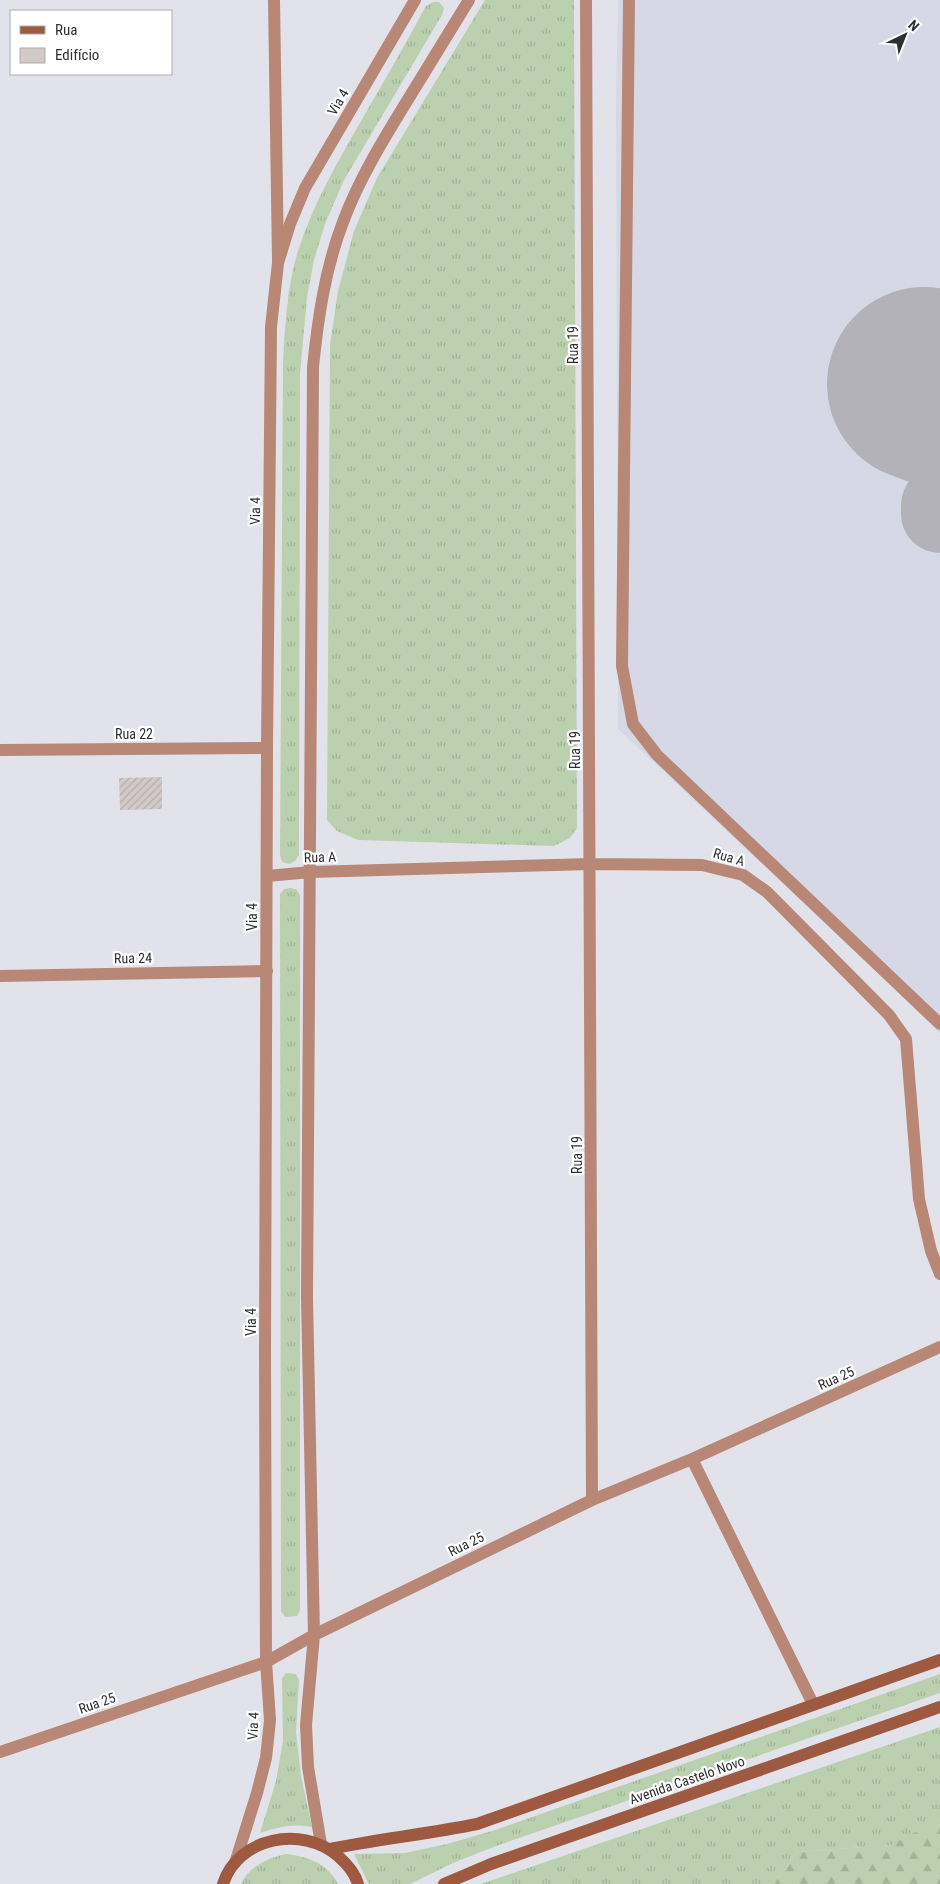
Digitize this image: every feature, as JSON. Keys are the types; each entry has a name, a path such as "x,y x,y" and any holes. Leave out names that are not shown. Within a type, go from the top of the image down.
{"main road":[{"path":"325,1847 425,1834 477,1824 940,1660"},
{"name":"Avenida Castelo Novo","path":"444,1884 491,1864 940,1708"},
{"path":"222,1884 235,1863 252,1848 274,1839 298,1838 325,1847 345,1863 358,1884"}],"street":[{"path":"274,0 278,263"},
{"name":"Via 4","path":"235,1863 266,1758 270,1720 266,1662 266,971 271,327 278,263 290,224 305,188 414,0"},
{"path":"325,1847 308,1767 306,1725 314,1635 307,1298 313,367 318,317 327,271 342,222 380,144 469,0"},
{"name":"Rua 19","path":"586,0 591,864 592,1500"},
{"path":"629,0 622,666 633,724 657,756 940,1024"},
{"name":"Rua 22","path":"0,750 268,748"},
{"name":"Rua A","path":"267,876 311,872 591,864 702,865 743,875 767,892 889,1015 906,1039 919,1199 932,1251 940,1274"},
{"name":"Rua 24","path":"0,976 266,971"},
{"name":"Rua 25","path":"0,1752 266,1662 314,1635 592,1500 692,1459 940,1347"},
{"path":"692,1459 813,1704"}],"shaded area":[{"path":"618,0 940,0 940,1034 896,990 618,729 616,103"}],"green space":[{"path":"485,0 574,0 577,828 570,838 554,846 358,840 337,831 327,820 330,345 338,291 354,231 377,178"},
{"path":"433,2 439,2 444,8 442,15 344,180 325,224 314,260 307,297 300,374 299,855 295,861 289,864 282,862 280,855 283,363 289,293 298,251 326,184 426,6"},
{"path":"284,889 296,889 300,895 300,1610 297,1616 285,1617 281,1611 280,894"},
{"path":"286,1673 296,1674 299,1680 296,1732 301,1776 312,1827 286,1826 260,1833 276,1781 283,1741 282,1678"},
{"path":"940,1674 940,1693 496,1846 453,1863 410,1884 369,1884 354,1854 405,1853 447,1844 492,1831"},
{"path":"940,1727 940,1819 892,1845 797,1852 774,1884 481,1884"},
{"path":"940,1819 940,1884 774,1884 797,1852 891,1845"},
{"path":"286,1854 310,1859 323,1866 338,1884 241,1884 249,1872 260,1864"}],"building":[{"path":"162,777 162,809 120,810 119,778"}],"taxiway":[{"path":"940,505 940,514"}],"runway":[{"path":"924,384 940,390"}]}
